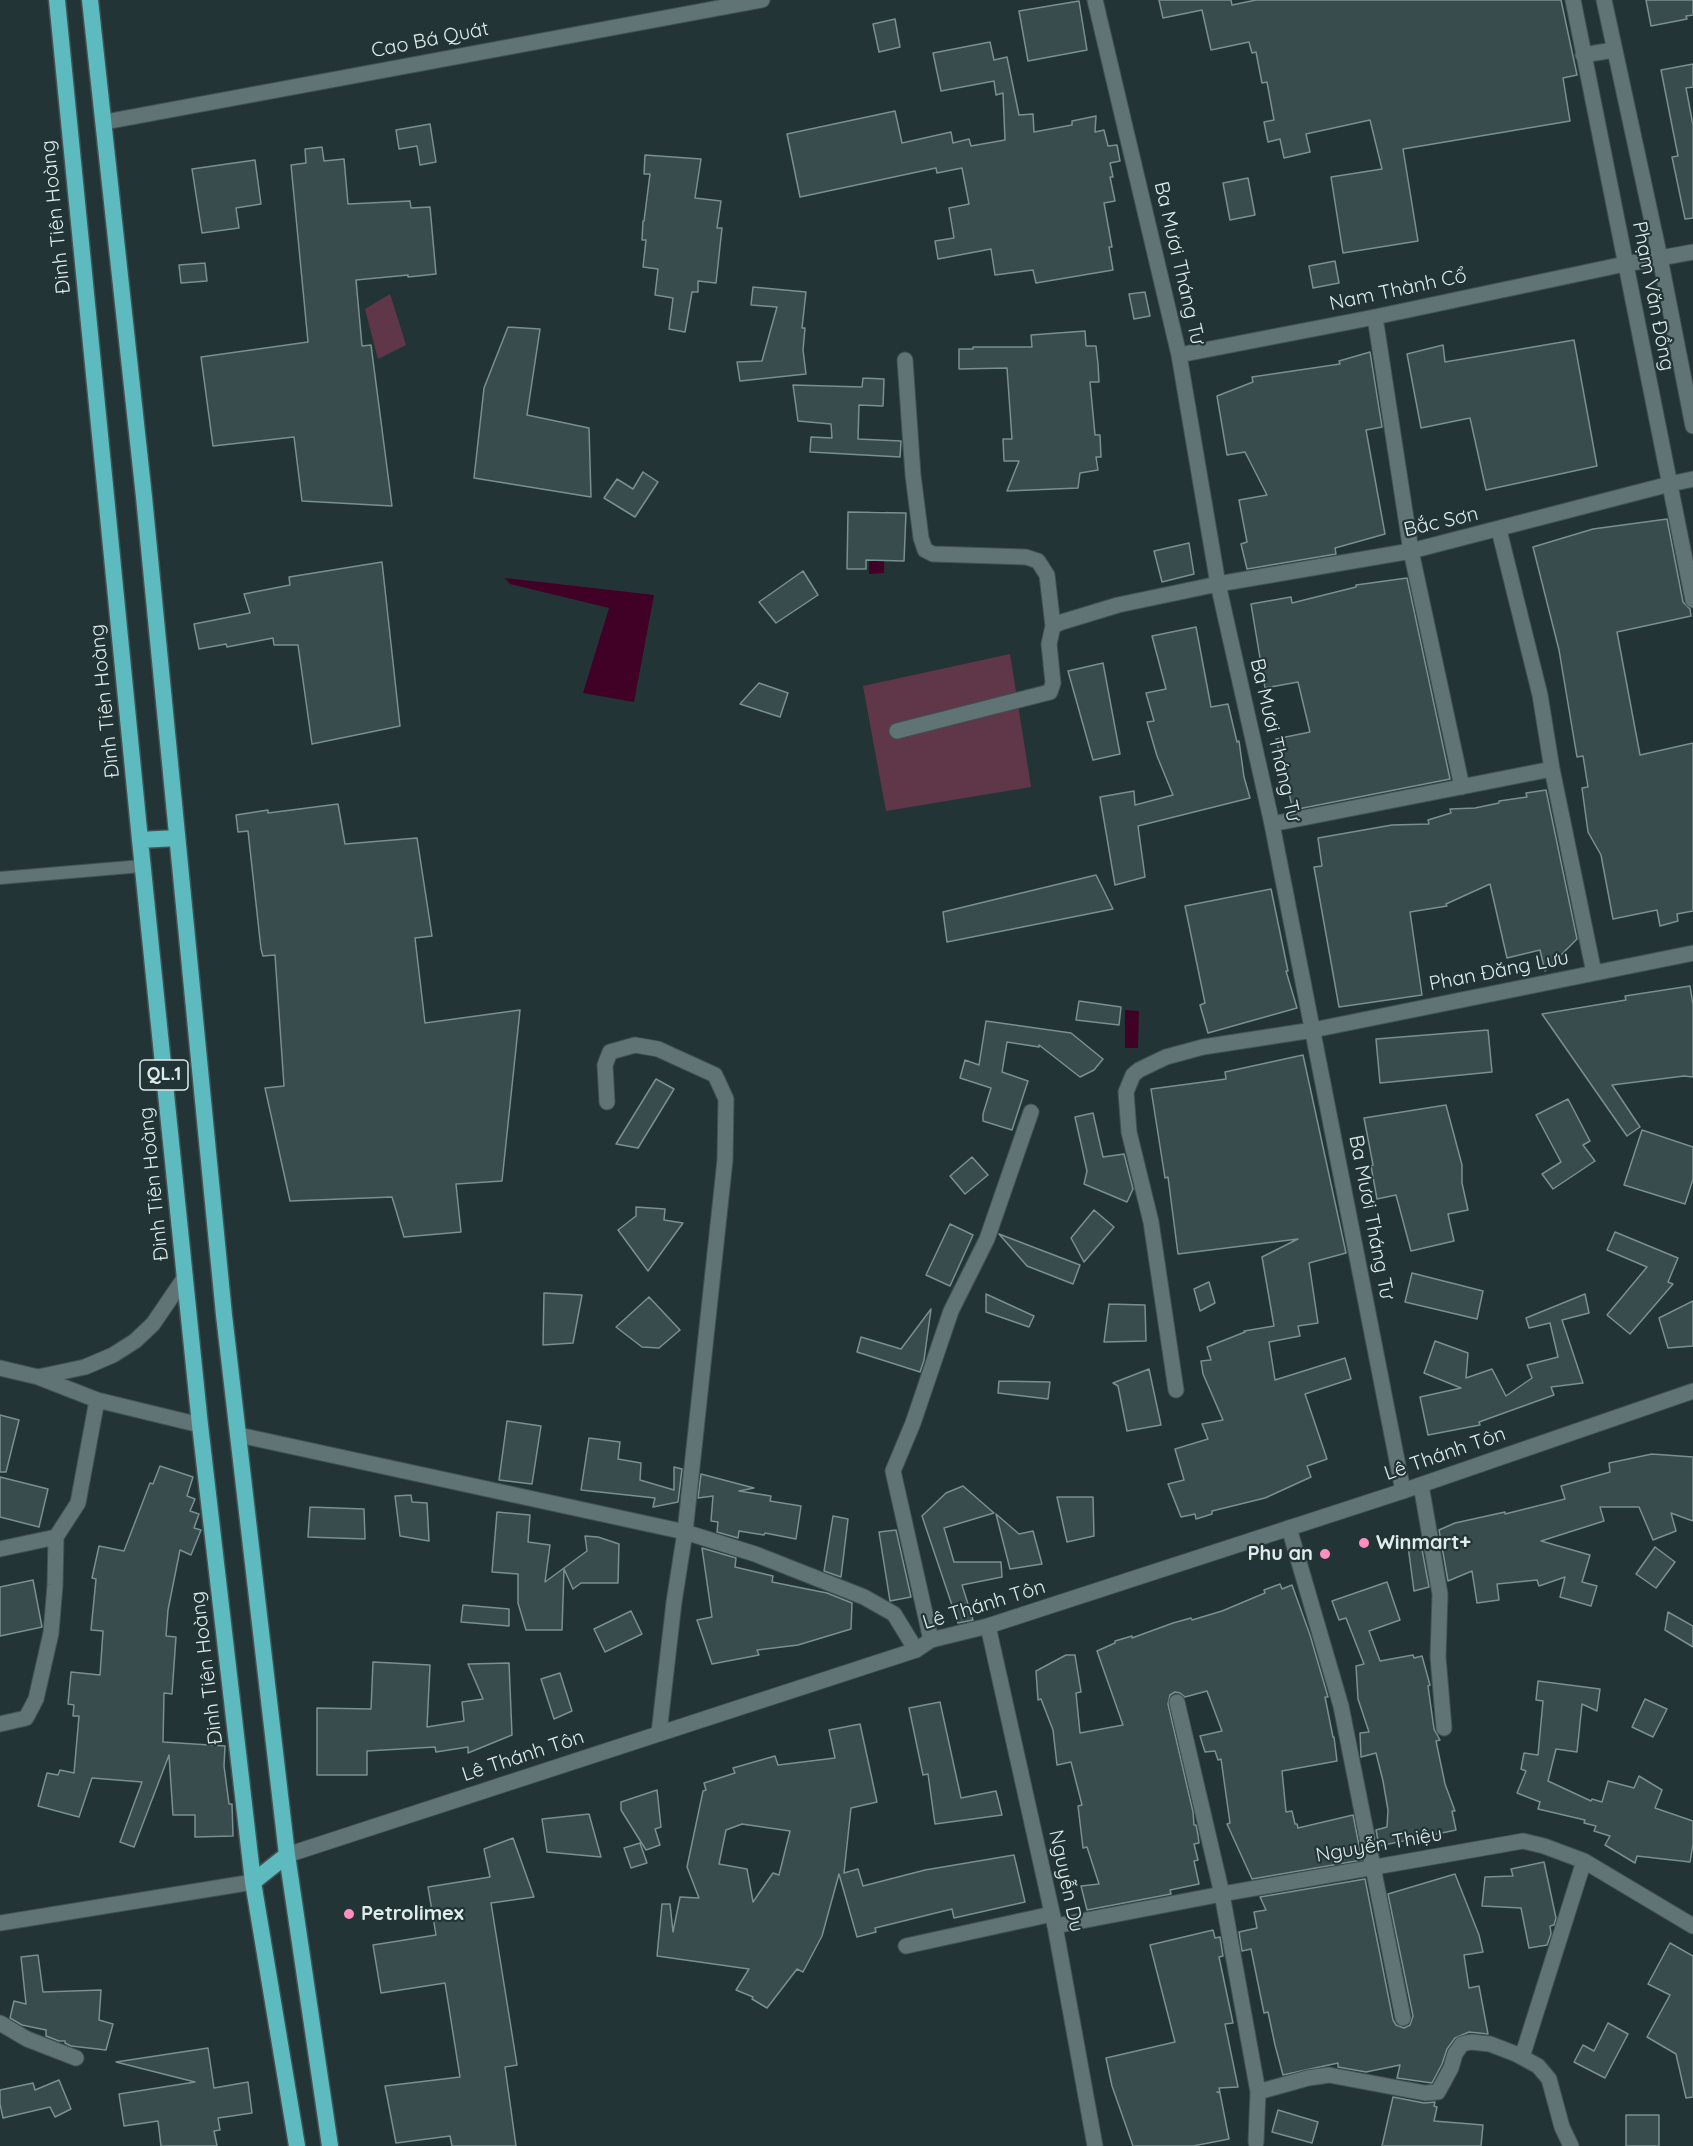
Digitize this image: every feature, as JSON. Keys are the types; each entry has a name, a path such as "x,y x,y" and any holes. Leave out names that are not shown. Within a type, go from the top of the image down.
{"highway":[{"name":"Đinh Tiên Hoàng","path":"57,0 142,866 200,1425 253,1882 297,2146"},
{"name":"QL.1","path":"90,0 105,122 224,1315 287,1855 330,2146"},
{"path":"140,840 177,838"},
{"path":"253,1882 287,1855"}],"street":[{"name":"Cao Bá Quát","path":"105,122 762,0"},
{"name":"Ba Mươi Tháng Tư","path":"1095,0 1179,355 1218,584 1272,824 1403,1491"},
{"name":"Phạm Văn Đồng","path":"1573,0 1693,600"},
{"name":"Phạm Văn Đồng","path":"1604,0 1660,258 1693,426"},
{"path":"1583,55 1614,50"},
{"path":"1660,258 1693,252"},
{"name":"Nam Thành Cổ","path":"1179,355 1660,258"},
{"path":"1375,317 1411,551 1462,787"},
{"path":"897,731 1050,692 1053,683 1049,644 1053,626 1047,575 1038,561 1026,557 933,554 925,550 921,538 913,475 905,360"},
{"name":"Bắc Sơn","path":"1053,626 1118,605 1218,584 1411,551 1693,479"},
{"path":"1498,530 1540,695 1552,769 1594,973"},
{"path":"1272,824 1552,769"},
{"name":"Phan Đăng Lưu","path":"1176,1390 1151,1222 1129,1132 1126,1101 1133,1075 1146,1065 1166,1057 1203,1047 1313,1030 1693,953"},
{"path":"607,1102 605,1065 610,1052 635,1045 658,1049 715,1075 726,1099 725,1160 685,1532 674,1602 659,1733"},
{"path":"931,1640 893,1471 913,1423 951,1311 987,1239 1031,1112"},
{"path":"38,1377 85,1367 113,1355 135,1341 153,1324 185,1277"},
{"path":"0,1368 38,1377 98,1400 200,1425"},
{"name":"Lê Thánh Tôn","path":"287,1855 916,1650 931,1640 988,1626 1403,1491 1693,1391"},
{"path":"0,1724 26,1718 36,1699 51,1633 56,1537 78,1503 98,1400"},
{"path":"238,1435 685,1532 755,1554 864,1597 894,1614 916,1650"},
{"path":"1421,1485 1440,1594 1438,1657 1444,1728"},
{"path":"1289,1528 1341,1706 1403,2018"},
{"path":"0,1550 56,1537"},
{"path":"0,1540 18,1545"},
{"name":"Nguyễn Du","path":"988,1626 1053,1920 1095,2146"},
{"path":"1177,1702 1221,1894 1258,2092 1257,2142"},
{"name":"Nguyễn Thiệu","path":"906,1946 1523,1841 1584,1861 1693,1926"},
{"path":"1522,2056 1584,1861"},
{"path":"0,1923 253,1882"},
{"path":"0,2023 27,2038 76,2058"},
{"path":"1258,2092 1308,2078 1329,2075 1425,2093 1438,2092 1462,2044 1471,2042 1490,2044 1522,2056 1538,2066 1549,2079 1562,2127 1571,2146"}],"lane":[{"path":"0,878 142,866"}],"shaded area":[{"path":"390,294 406,345 378,359 365,309"},
{"path":"870,511 885,511 884,573 869,574"},
{"path":"505,578 654,595 634,702 583,693 609,608 510,584"},
{"path":"1010,654 1031,787 886,811 863,686"},
{"path":"1125,1010 1139,1011 1138,1048 1125,1048"}],"building":[{"path":"1159,0 1231,0 1232,5 1256,0 1561,0 1577,75 1563,78 1570,121 1403,149 1418,241 1343,253 1331,177 1382,169 1370,120 1306,134 1310,152 1284,158 1280,139 1268,142 1264,122 1274,120 1267,82 1262,83 1256,52 1252,53 1249,42 1211,50 1202,10 1163,18"},
{"path":"1646,0 1693,0 1693,15 1686,16 1687,19 1651,26"},
{"path":"1079,1 1087,50 1028,61 1019,11"},
{"path":"895,19 900,47 879,52 873,24"},
{"path":"990,42 994,60 1007,57 1019,115 1033,114 1034,132 1072,125 1072,121 1096,116 1095,132 1104,130 1108,146 1117,145 1120,161 1110,163 1113,177 1110,177 1115,201 1104,203 1112,247 1109,247 1113,270 1036,283 1033,270 995,275 991,249 938,259 935,241 954,238 949,208 969,204 962,168 937,173 936,168 800,197 787,134 895,111 902,143 951,132 953,143 969,139 971,146 1005,140 1003,93 996,95 994,81 941,91 933,53"},
{"path":"1693,64 1693,87 1686,88 1693,125 1693,218 1685,219 1672,157 1678,156 1661,70"},
{"path":"430,124 436,162 420,165 417,146 399,149 396,130"},
{"path":"322,147 324,161 344,159 348,204 410,201 411,208 430,207 436,274 356,280 362,346 371,345 392,506 302,501 294,437 213,446 201,357 308,342 291,165 306,163 305,149"},
{"path":"645,155 701,159 695,198 721,201 717,228 722,228 716,283 698,281 698,292 692,292 685,332 669,329 673,298 655,295 658,269 643,267 646,240 642,240 643,221 650,174 644,174"},
{"path":"255,160 261,204 236,208 239,228 202,233 192,169"},
{"path":"1248,178 1255,215 1230,220 1223,183"},
{"path":"1335,261 1339,283 1313,288 1309,266"},
{"path":"205,263 207,281 181,283 179,265"},
{"path":"753,287 806,292 802,328 805,328 803,350 806,374 740,381 737,362 762,361 777,307 751,305"},
{"path":"1145,292 1150,316 1134,319 1129,294"},
{"path":"508,327 540,329 527,415 589,428 591,497 474,478 484,388"},
{"path":"1085,331 1086,346 1096,346 1098,364 1099,382 1090,382 1095,435 1100,435 1101,457 1096,457 1098,470 1080,473 1078,488 1007,491 1019,461 1004,461 1003,439 1012,439 1007,368 959,369 959,349 1032,347 1031,335"},
{"path":"1574,340 1597,466 1486,490 1470,418 1421,428 1407,354 1443,345 1445,362"},
{"path":"1370,352 1382,427 1366,430 1385,534 1335,548 1336,554 1247,569 1241,544 1247,542 1239,500 1267,495 1245,452 1227,455 1217,396 1253,382 1252,377 1340,364 1339,361"},
{"path":"863,378 884,379 883,406 859,405 858,439 901,441 900,457 810,452 811,437 832,438 831,424 798,421 793,385 862,387"},
{"path":"643,472 658,482 635,517 604,498 617,479 633,489"},
{"path":"848,512 906,513 904,561 866,560 866,569 847,569"},
{"path":"1667,519 1683,602 1690,609 1691,616 1617,632 1640,755 1693,743 1693,911 1677,914 1678,921 1660,926 1657,910 1613,919 1601,855 1588,832 1582,788 1588,787 1583,756 1577,757 1559,650 1533,547 1593,529"},
{"path":"1189,543 1194,574 1162,582 1154,551"},
{"path":"382,562 400,726 312,744 298,645 274,645 273,638 227,647 226,644 199,649 194,624 250,613 244,594 290,585 289,577"},
{"path":"803,571 818,595 776,623 759,602"},
{"path":"1407,578 1450,779 1293,810 1276,739 1310,732 1298,682 1265,688 1251,604 1291,597 1292,603 1356,587 1356,585"},
{"path":"1196,627 1211,707 1228,704 1237,742 1239,741 1244,777 1250,798 1138,826 1145,877 1115,885 1100,797 1134,791 1135,805 1173,795 1157,756 1147,722 1154,721 1146,693 1166,689 1152,636"},
{"path":"1103,663 1120,754 1093,760 1068,671"},
{"path":"759,683 788,693 780,717 740,704"},
{"path":"1546,790 1577,939 1545,971 1540,950 1507,958 1490,884 1446,904 1447,906 1410,912 1422,995 1339,1007 1314,867 1322,866 1318,838 1392,825 1429,824 1428,820 1451,813 1450,809 1475,808 1499,803 1499,801 1527,797 1526,793"},
{"path":"338,804 345,844 417,838 432,936 415,938 425,1023 520,1010 502,1181 456,1184 461,1232 404,1237 392,1197 290,1201 265,1088 284,1086 275,955 263,956 261,949 248,831 238,832 236,815"},
{"path":"1096,875 1113,909 947,942 943,912"},
{"path":"1271,889 1288,971 1286,971 1297,1008 1208,1033 1200,1005 1205,1003 1185,906"},
{"path":"1690,986 1693,1005 1693,1077 1684,1076 1612,1085 1640,1127 1627,1136 1542,1014 1626,1000 1625,996"},
{"path":"1079,1001 1121,1007 1119,1025 1076,1020"},
{"path":"986,1021 1071,1033 1103,1059 1094,1070 1080,1077 1039,1045 1039,1047 1007,1042 1002,1072 1028,1081 1012,1130 983,1121 991,1088 960,1078 965,1060 979,1065"},
{"path":"1488,1030 1492,1072 1380,1083 1376,1039"},
{"path":"1303,1055 1346,1253 1309,1263 1318,1323 1298,1326 1300,1336 1269,1342 1275,1380 1345,1358 1351,1379 1305,1394 1327,1459 1307,1466 1311,1477 1265,1498 1212,1511 1212,1514 1196,1519 1195,1514 1181,1517 1168,1484 1184,1480 1175,1449 1208,1439 1202,1424 1223,1420 1203,1374 1201,1361 1211,1360 1207,1347 1244,1331 1274,1326 1262,1257 1298,1239 1178,1254 1168,1177 1165,1178 1151,1089 1226,1079 1225,1072"},
{"path":"656,1079 674,1089 638,1148 616,1144"},
{"path":"1568,1099 1590,1141 1583,1145 1595,1161 1553,1189 1542,1174 1561,1162 1536,1115"},
{"path":"1446,1105 1462,1165 1462,1183 1468,1210 1448,1214 1454,1241 1411,1251 1396,1195 1377,1199 1364,1118"},
{"path":"1093,1113 1103,1157 1124,1154 1133,1189 1127,1202 1084,1184 1087,1171 1075,1117"},
{"path":"1642,1130 1693,1147 1693,1179 1685,1204 1624,1185"},
{"path":"972,1157 988,1175 965,1194 950,1176"},
{"path":"636,1207 665,1209 664,1220 683,1223 648,1271 618,1230 636,1216"},
{"path":"1094,1210 1114,1227 1084,1262 1071,1238"},
{"path":"950,1224 973,1235 950,1286 926,1275"},
{"path":"1615,1232 1678,1258 1668,1282 1673,1284 1630,1334 1607,1315 1647,1267 1607,1250"},
{"path":"999,1234 1080,1265 1073,1284 1027,1266"},
{"path":"1412,1273 1483,1291 1477,1319 1405,1302"},
{"path":"1209,1282 1215,1303 1200,1311 1194,1289"},
{"path":"544,1293 582,1295 573,1343 543,1345"},
{"path":"986,1294 1034,1316 1029,1327 986,1312"},
{"path":"1585,1294 1589,1313 1562,1320 1583,1383 1551,1387 1554,1395 1479,1422 1480,1425 1428,1435 1420,1397 1461,1388 1424,1373 1435,1341 1468,1353 1466,1378 1492,1369 1506,1396 1532,1378 1527,1365 1558,1357 1550,1323 1529,1328 1526,1318"},
{"path":"649,1297 680,1330 659,1348 642,1347 616,1327"},
{"path":"1693,1301 1693,1346 1668,1348 1659,1318"},
{"path":"1109,1304 1145,1305 1146,1341 1104,1342"},
{"path":"931,1309 924,1360 920,1372 857,1352 861,1337 901,1349"},
{"path":"1149,1369 1161,1425 1127,1431 1118,1386 1113,1383"},
{"path":"999,1381 1050,1382 1048,1399 998,1393"},
{"path":"0,1415 19,1420 6,1472 0,1472"},
{"path":"507,1421 541,1426 532,1484 499,1480"},
{"path":"589,1438 620,1442 618,1459 641,1463 640,1480 674,1490 674,1467 682,1469 678,1502 653,1507 655,1498 581,1490"},
{"path":"1652,1454 1693,1457 1693,1521 1671,1513 1676,1531 1653,1540 1639,1507 1600,1507 1604,1521 1541,1541 1590,1555 1582,1582 1597,1586 1591,1606 1560,1597 1565,1577 1539,1586 1537,1580 1497,1584 1499,1600 1477,1603 1472,1571 1448,1581 1439,1530 1455,1523 1505,1512 1505,1514 1565,1499 1561,1486 1610,1472 1609,1463"},
{"path":"160,1466 193,1477 187,1496 195,1499 190,1511 199,1514 194,1528 201,1530 191,1555 180,1550 168,1610 166,1636 176,1637 172,1694 164,1693 163,1742 225,1746 224,1766 229,1804 232,1804 233,1836 195,1837 195,1815 173,1815 169,1755 134,1847 120,1842 142,1782 92,1778 79,1817 38,1806 47,1773 58,1775 60,1770 74,1773 79,1716 73,1716 74,1705 68,1704 71,1672 100,1675 103,1631 91,1630 96,1579 92,1578 99,1546 124,1551 150,1483 153,1484"},
{"path":"701,1474 754,1488 739,1491 771,1496 770,1501 801,1506 796,1539 739,1531 738,1538 717,1532 718,1522 711,1521 713,1496 698,1498"},
{"path":"0,1477 48,1489 39,1527 0,1517"},
{"path":"963,1486 994,1513 944,1528 954,1562 1001,1562 1002,1577 962,1585 973,1620 958,1623 922,1516 946,1493"},
{"path":"411,1495 412,1502 427,1503 429,1541 400,1536 395,1496"},
{"path":"1057,1497 1093,1497 1094,1536 1067,1542"},
{"path":"310,1507 364,1509 365,1539 308,1537"},
{"path":"497,1512 530,1515 528,1542 550,1545 545,1582 587,1551 585,1536 598,1537 619,1544 618,1583 581,1583 573,1589 564,1569 562,1630 526,1630 518,1603 518,1574 492,1572"},
{"path":"996,1514 1019,1534 1033,1531 1042,1564 1010,1569"},
{"path":"833,1516 848,1519 841,1577 824,1571"},
{"path":"896,1530 911,1597 890,1601 879,1532"},
{"path":"1421,1544 1429,1587 1414,1591 1408,1546"},
{"path":"1655,1547 1675,1562 1656,1588 1636,1574"},
{"path":"702,1548 736,1558 735,1567 773,1576 772,1582 827,1593 852,1603 851,1629 798,1645 757,1650 759,1655 712,1664 697,1620 712,1617"},
{"path":"33,1580 42,1627 0,1636 0,1587"},
{"path":"1387,1582 1400,1620 1369,1631 1380,1661 1413,1655 1414,1658 1422,1656 1430,1685 1428,1686 1434,1729 1440,1740 1436,1741 1445,1784 1455,1811 1452,1811 1456,1830 1379,1846 1376,1830 1387,1827 1388,1810 1376,1753 1361,1757 1360,1733 1369,1732 1358,1699 1356,1666 1364,1664 1346,1618 1339,1620 1332,1601"},
{"path":"1280,1584 1282,1589 1292,1585 1310,1635 1328,1697 1325,1697 1337,1761 1282,1771 1286,1812 1292,1811 1298,1828 1353,1815 1362,1860 1252,1879 1227,1824 1230,1823 1221,1759 1218,1760 1215,1751 1205,1752 1200,1736 1222,1731 1207,1691 1185,1697 1175,1692 1170,1695 1168,1704 1198,1835 1199,1843 1194,1844 1198,1860 1194,1861 1199,1884 1170,1890 1171,1894 1087,1910 1081,1886 1099,1884 1087,1847 1083,1848 1078,1806 1082,1805 1071,1762 1057,1765 1053,1730 1041,1699 1038,1700 1036,1671 1066,1655 1075,1655 1081,1692 1076,1693 1080,1733 1123,1725 1097,1651 1115,1641 1222,1611 1265,1593 1264,1590"},
{"path":"463,1605 509,1609 509,1626 461,1622"},
{"path":"631,1611 642,1634 605,1652 594,1629"},
{"path":"1668,1612 1693,1626 1693,1647 1665,1630"},
{"path":"373,1662 430,1665 427,1727 464,1721 462,1702 483,1699 468,1664 509,1663 512,1735 468,1753 468,1747 436,1752 435,1747 367,1751 367,1775 317,1775 317,1708 371,1709"},
{"path":"560,1673 572,1711 554,1719 541,1679"},
{"path":"1538,1681 1600,1689 1597,1711 1582,1704 1577,1752 1556,1749 1548,1781 1591,1801 1592,1799 1602,1802 1608,1781 1634,1788 1639,1776 1662,1790 1655,1808 1693,1821 1690,1862 1637,1856 1635,1863 1605,1845 1610,1836 1594,1831 1596,1826 1584,1823 1585,1820 1538,1809 1540,1802 1517,1793 1526,1771 1521,1769 1524,1753 1538,1755 1543,1701 1536,1700"},
{"path":"1645,1699 1667,1709 1653,1737 1632,1727"},
{"path":"940,1702 961,1798 996,1791 1002,1815 935,1824 928,1774 923,1775 909,1708"},
{"path":"860,1724 877,1802 851,1808 844,1873 858,1869 863,1886 925,1870 1014,1855 1025,1902 954,1918 952,1909 875,1928 876,1932 857,1937 839,1874 822,1936 803,1972 797,1969 767,2008 752,1999 753,1997 736,1990 749,1969 657,1956 662,1904 670,1904 673,1932 680,1897 699,1898 687,1867 703,1791 706,1790 704,1783 735,1773 733,1768 775,1756 778,1765 835,1758 829,1730","holes":["742,1824 790,1831 779,1875 773,1873 753,1902 747,1869 719,1864 726,1830"]},
{"path":"657,1790 661,1827 655,1829 660,1845 646,1850 621,1810 621,1802"},
{"path":"589,1814 601,1857 547,1852 542,1819"},
{"path":"513,1838 534,1897 491,1903 517,2065 505,2067 516,2146 452,2146 450,2136 396,2143 385,2086 460,2077 445,1983 381,1993 373,1945 436,1935 428,1887 490,1877 484,1849"},
{"path":"640,1843 647,1863 631,1868 624,1848"},
{"path":"1544,1862 1556,1918 1554,1925 1550,1926 1551,1934 1547,1945 1529,1948 1521,1908 1482,1906 1485,1877 1513,1876 1511,1869"},
{"path":"1455,1874 1479,1935 1483,1952 1464,1955 1469,1988 1479,1986 1488,2034 1469,2032 1455,2038 1447,2049 1432,2083 1397,2078 1400,2065 1366,2072 1338,2067 1338,2063 1283,2075 1268,2012 1264,2013 1251,1949 1242,1951 1239,1932 1257,1928 1254,1912 1266,1910 1260,1897 1365,1879 1393,2020 1396,2025 1404,2028 1410,2025 1413,2016 1388,1894"},
{"path":"1213,1930 1215,1938 1220,1937 1223,1956 1219,1957 1233,2023 1225,2024 1238,2087 1219,2088 1220,2092 1217,2092 1220,2093 1229,2139 1193,2146 1133,2146 1112,2086 1106,2058 1175,2042 1150,1945"},
{"path":"1670,1943 1693,1956 1693,2097 1686,2098 1676,2054 1647,2037 1670,1995 1648,1984"},
{"path":"38,1955 43,1992 101,1990 99,2020 113,2024 106,2050 71,2046 65,2041 46,2036 46,2030 22,2025 10,2018 14,2001 26,2004 21,1957"},
{"path":"1608,2023 1628,2034 1605,2078 1574,2062 1583,2045 1594,2051"},
{"path":"208,2048 214,2088 248,2082 252,2113 218,2118 220,2130 214,2131 217,2146 161,2146 158,2121 124,2126 119,2094 195,2082 116,2062"},
{"path":"59,2080 71,2109 55,2117 50,2107 3,2118 0,2090 33,2083 35,2090"},
{"path":"1393,2097 1424,2103 1435,2102 1434,2106 1437,2107 1434,2121 1483,2125 1481,2146 1382,2146"},
{"path":"1278,2110 1318,2122 1312,2143 1272,2132"},
{"path":"1626,2115 1659,2115 1659,2146 1626,2146"}],"place":[{"name":"Winmart+","path":"1364,1543"},
{"name":"Phu an","path":"1325,1554"},
{"name":"Petrolimex","path":"349,1914"}]}
